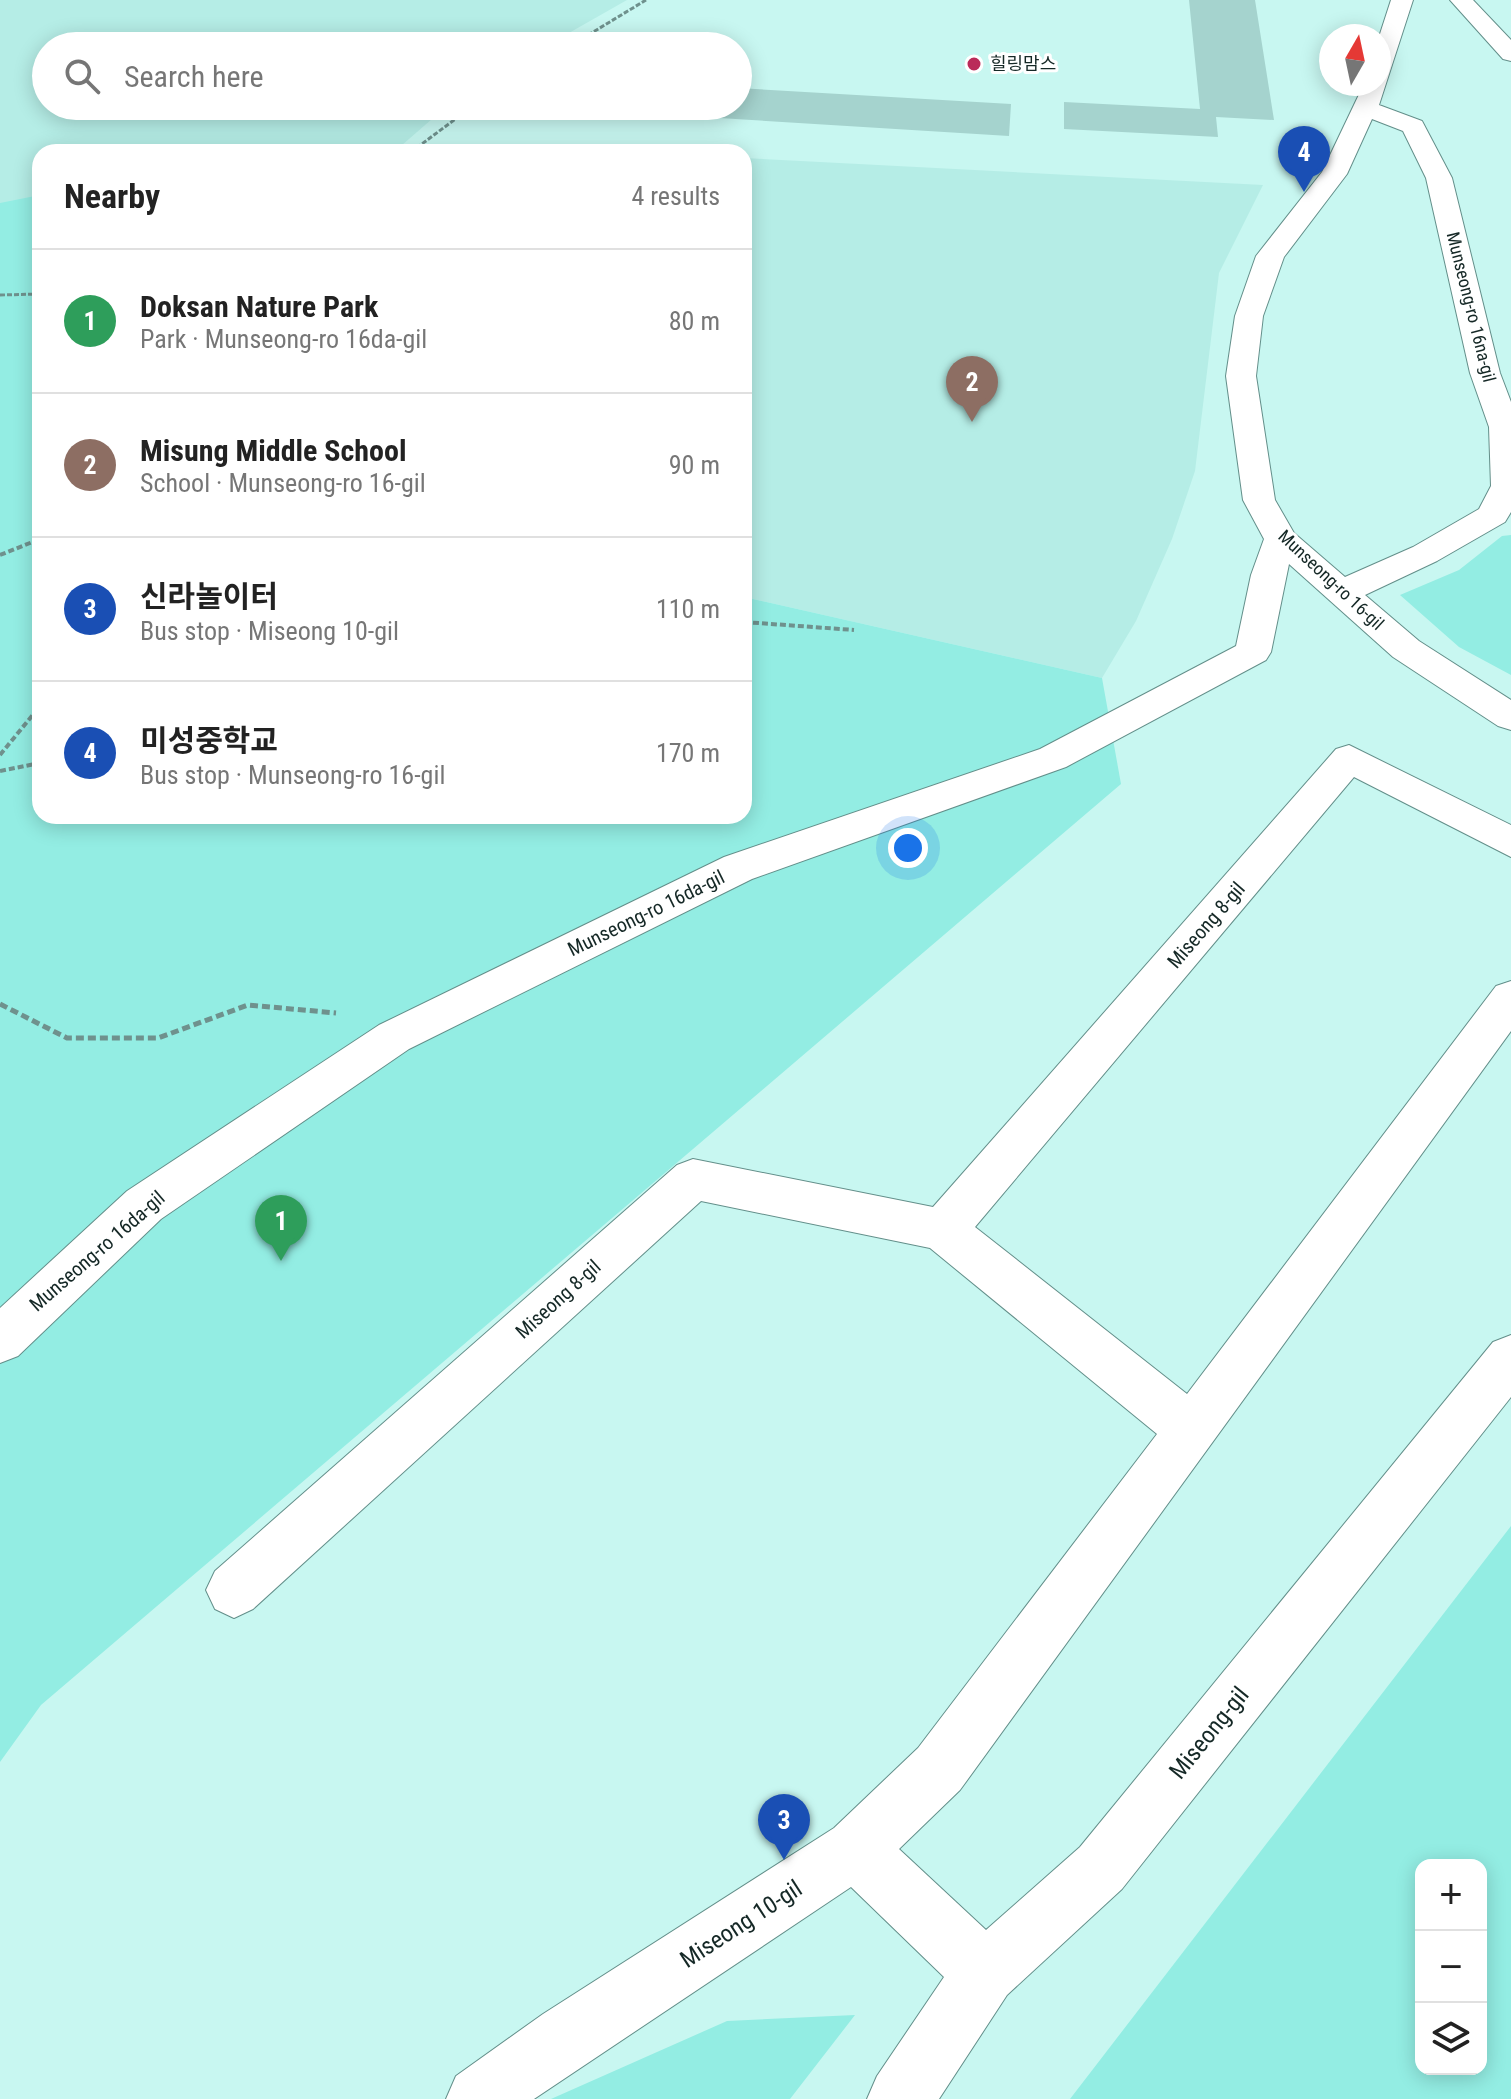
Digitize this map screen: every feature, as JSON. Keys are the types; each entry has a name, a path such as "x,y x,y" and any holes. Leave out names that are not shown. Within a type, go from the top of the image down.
{"street":[{"path":"1391,35 1402,0"},
{"path":"1463,2 1496,5"},
{"path":"1463,2 1511,54"},
{"name":"Munseong-ro 16na-gil","path":"1342,592 1425,554 1493,515 1507,486 1505,427 1498,373 1439,178 1413,126 1370,96"},
{"name":"Munseong-ro 16-gil","path":"1370,96 1334,174 1270,256 1249,316 1241,376 1259,500 1281,539 1406,649 1511,717"},
{"name":"Munseong-ro 16da-gil","path":"0,1340 144,1205 378,1048 738,868 1053,758 1253,652 1268,575 1281,539"},
{"name":"Miseong 8-gil","path":"943,1230 1349,758 1511,842"},
{"path":"985,1973 855,1849 939,1769 1511,998"},
{"name":"Miseong 8-gil","path":"234,1590 693,1179 943,1230 1189,1428"},
{"name":"Miseong-gil","path":"900,2099 985,1973 1101,1868 1511,1358"},
{"name":"Miseong 10-gil","path":"479,2099 566,2037 855,1849"}],"path":[{"path":"593,32 646,0"},
{"path":"422,144 454,120"},
{"path":"0,295 32,294"},
{"path":"0,555 32,542"},
{"path":"752,623 854,630"},
{"path":"0,755 32,716"},
{"path":"0,771 32,765"},
{"path":"0,1004 67,1038 158,1038 248,1005 334,1011 378,1048"}],"shaded area":[{"path":"0,0 627,0 571,32 32,32 32,120 431,120 403,144 32,144 32,285 0,279"},
{"path":"752,158 1263,185 1219,273 1195,471 1172,539 1136,621 1102,678 752,599"},
{"path":"32,197 32,824 752,824 752,599 1102,678 1121,784 41,1705 0,1762 0,203"},
{"path":"1511,535 1511,675 1459,647 1400,595 1459,570 1502,536"},
{"path":"1511,1526 1511,2099 1070,2099"},
{"path":"855,2015 790,2099 551,2099 727,2021"}],"building":[{"path":"1189,0 1255,0 1274,120 1216,117 1218,137 1064,129 1064,102 1200,109"},
{"path":"752,89 1011,104 1009,136 751,120"}],"place":[{"name":"힐링맘스","path":"974,64"},
{"name":"미성중학교","path":"1304,192"},
{"name":"Misung Middle School","path":"972,422"},
{"name":"Doksan Nature Park","path":"281,1261"},
{"name":"신라놀이터","path":"784,1860"}]}
